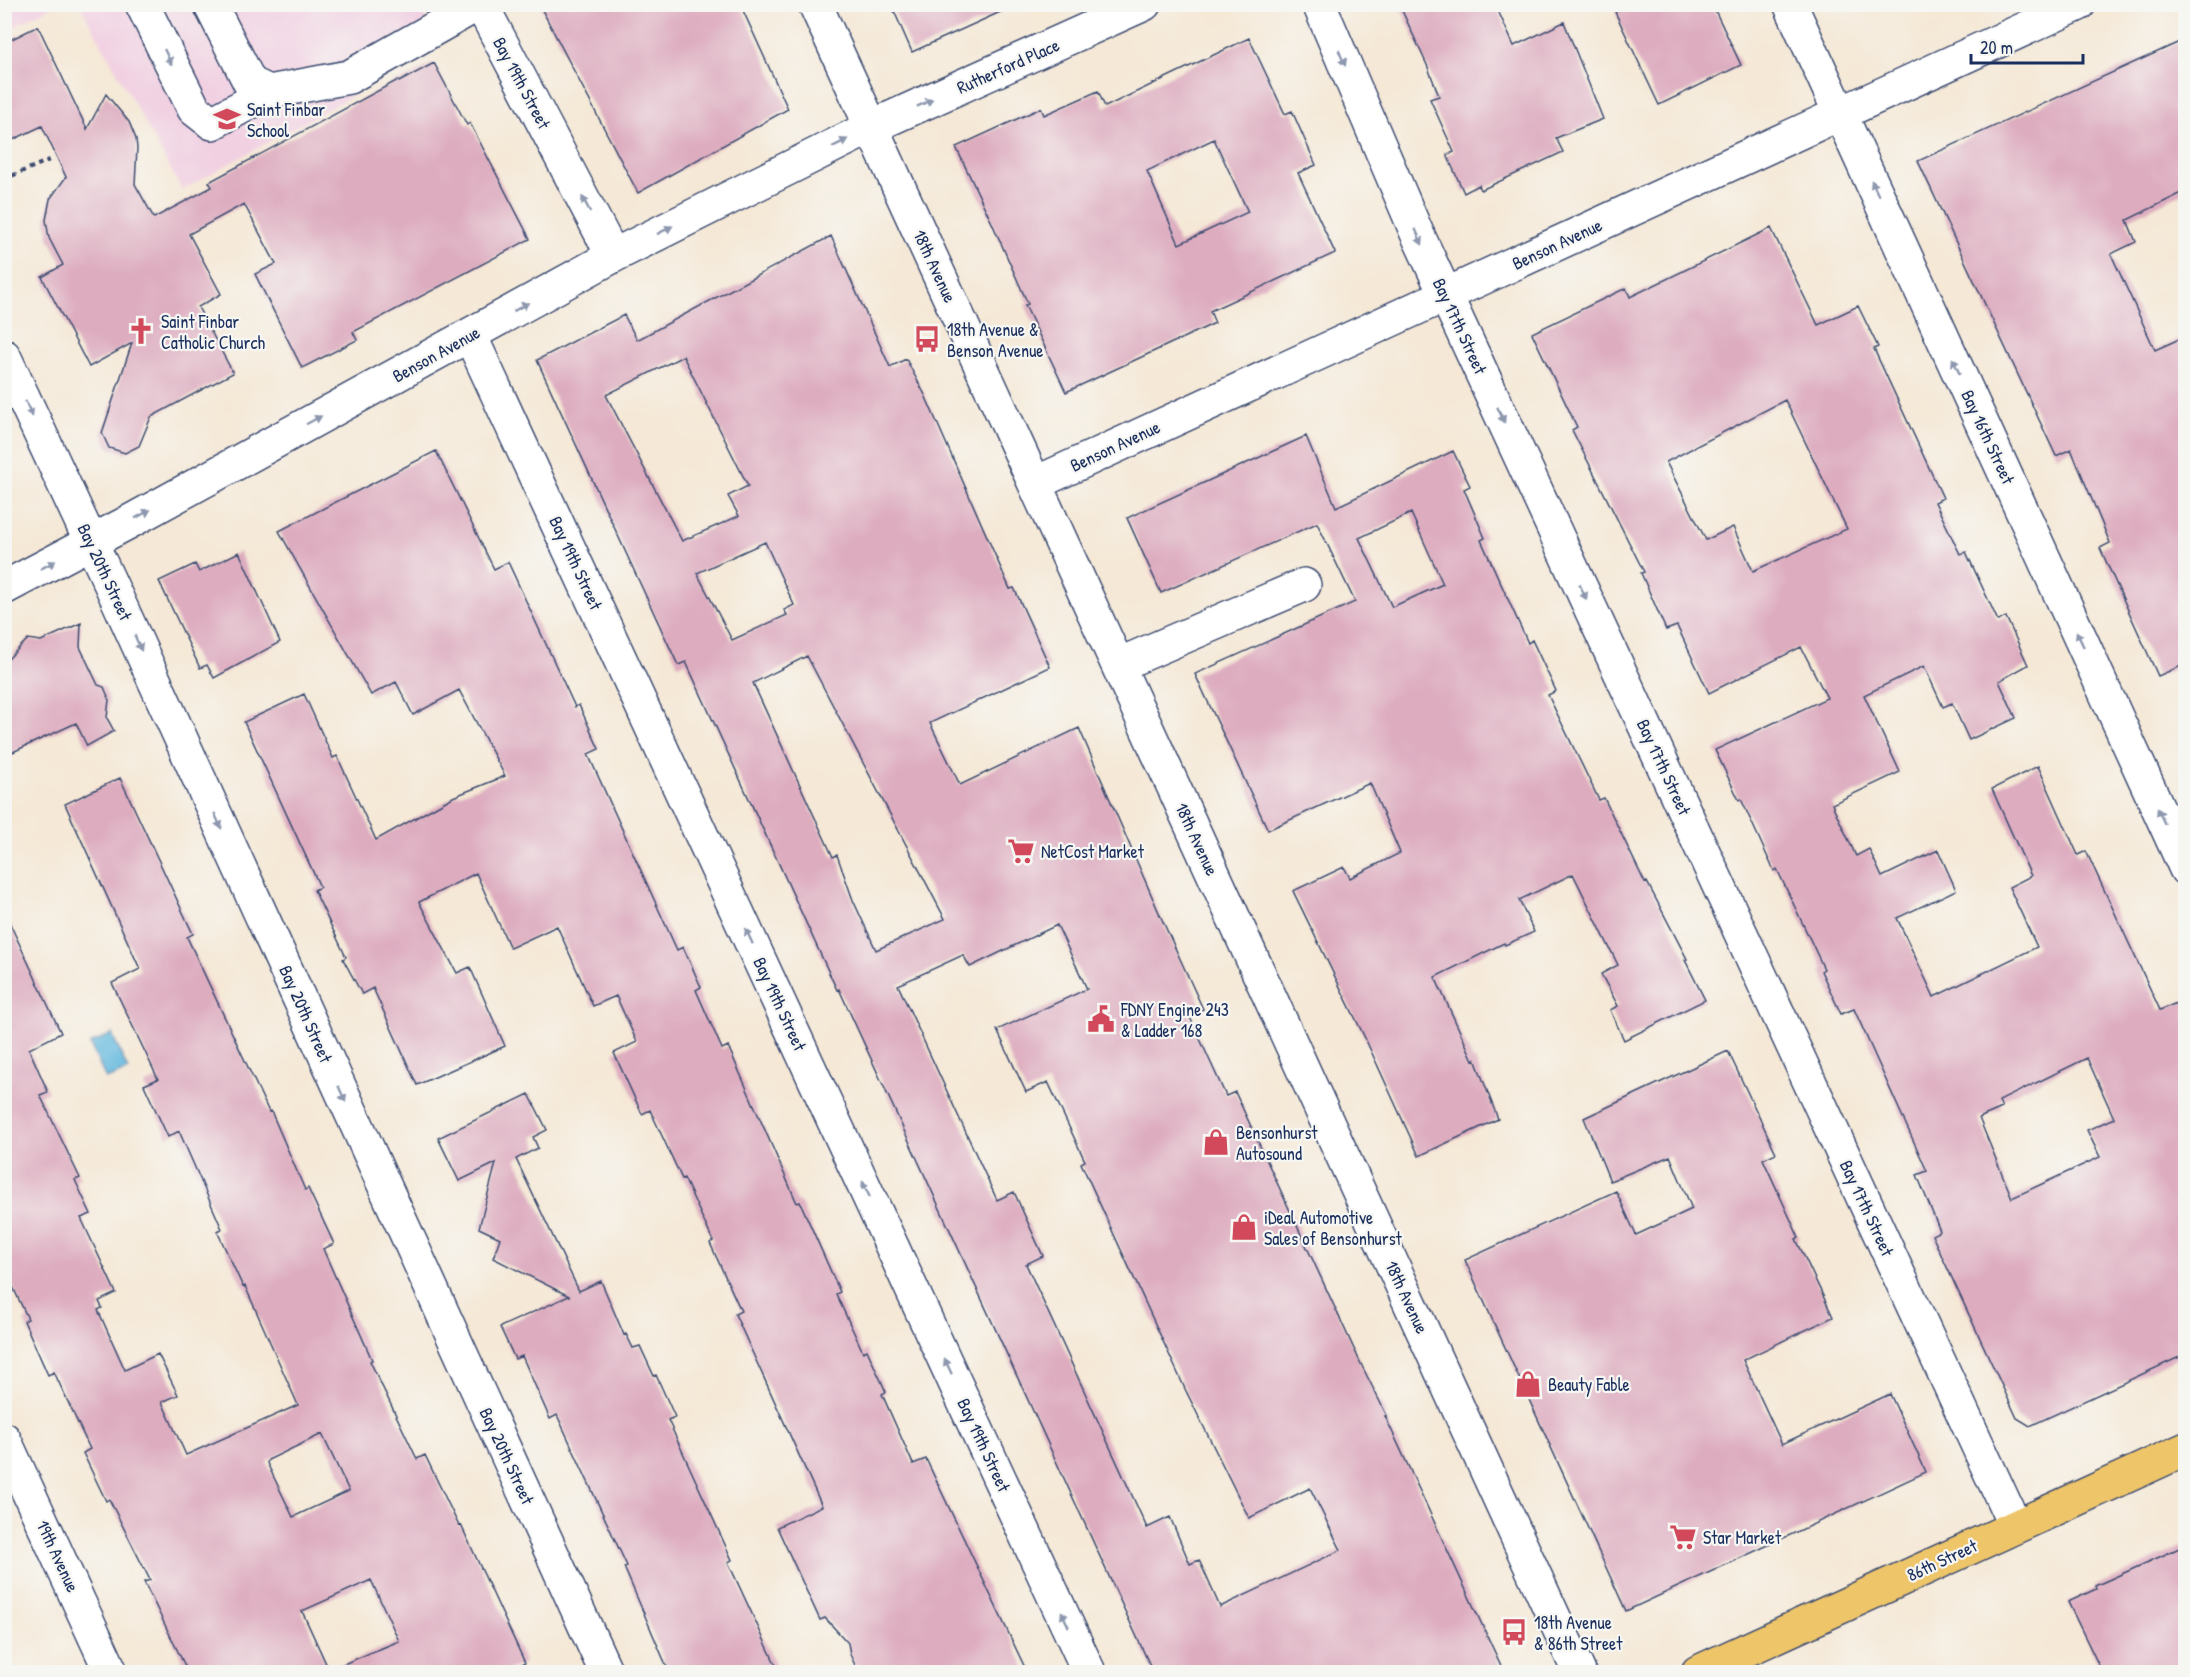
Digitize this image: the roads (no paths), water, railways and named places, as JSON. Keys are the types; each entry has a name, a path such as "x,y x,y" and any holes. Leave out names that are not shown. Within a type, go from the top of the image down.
{"main road":[{"name":"86th Street","path":"1698,1672 2186,1449"}],"street":[{"path":"142,4 194,110 212,123 269,92 349,77 479,4"},
{"path":"210,4 250,83 269,92"},
{"name":"Bay 19th Street","path":"479,4 613,256"},
{"name":"18th Avenue","path":"815,4 1579,1672"},
{"name":"Rutherford Place","path":"871,127 1144,4"},
{"name":"Bay 17th Street","path":"1319,4 1416,231 2015,1526"},
{"name":"Bay 16th Street","path":"1790,4 2186,869"},
{"name":"Benson Avenue","path":"1036,483 2079,4"},
{"name":"Benson Avenue","path":"4,588 613,256 871,127"},
{"name":"Bay 19th Street","path":"470,335 1089,1672"},
{"name":"Bay 20th Street","path":"4,356 606,1672"},
{"path":"1118,665 1304,585"},
{"name":"19th Avenue","path":"4,1439 111,1672"}],"water":[{"path":"112,1034 128,1070 106,1079 90,1044"}],"place":[{"name":"Saint Finbar School","path":"227,119"},
{"name":"Saint Finbar Catholic Church","path":"141,331"},
{"name":"18th Avenue & Benson Avenue","path":"927,339"},
{"name":"NetCost Market","path":"1021,851"},
{"name":"FDNY Engine 243 & Ladder 168","path":"1101,1019"},
{"name":"Bensonhurst Autosound","path":"1216,1142"},
{"name":"iDeal Automotive Sales of Bensonhurst","path":"1244,1227"},
{"name":"Beauty Fable","path":"1528,1384"},
{"name":"Star Market","path":"1683,1537"},
{"name":"18th Avenue & 86th Street","path":"1514,1632"}]}
